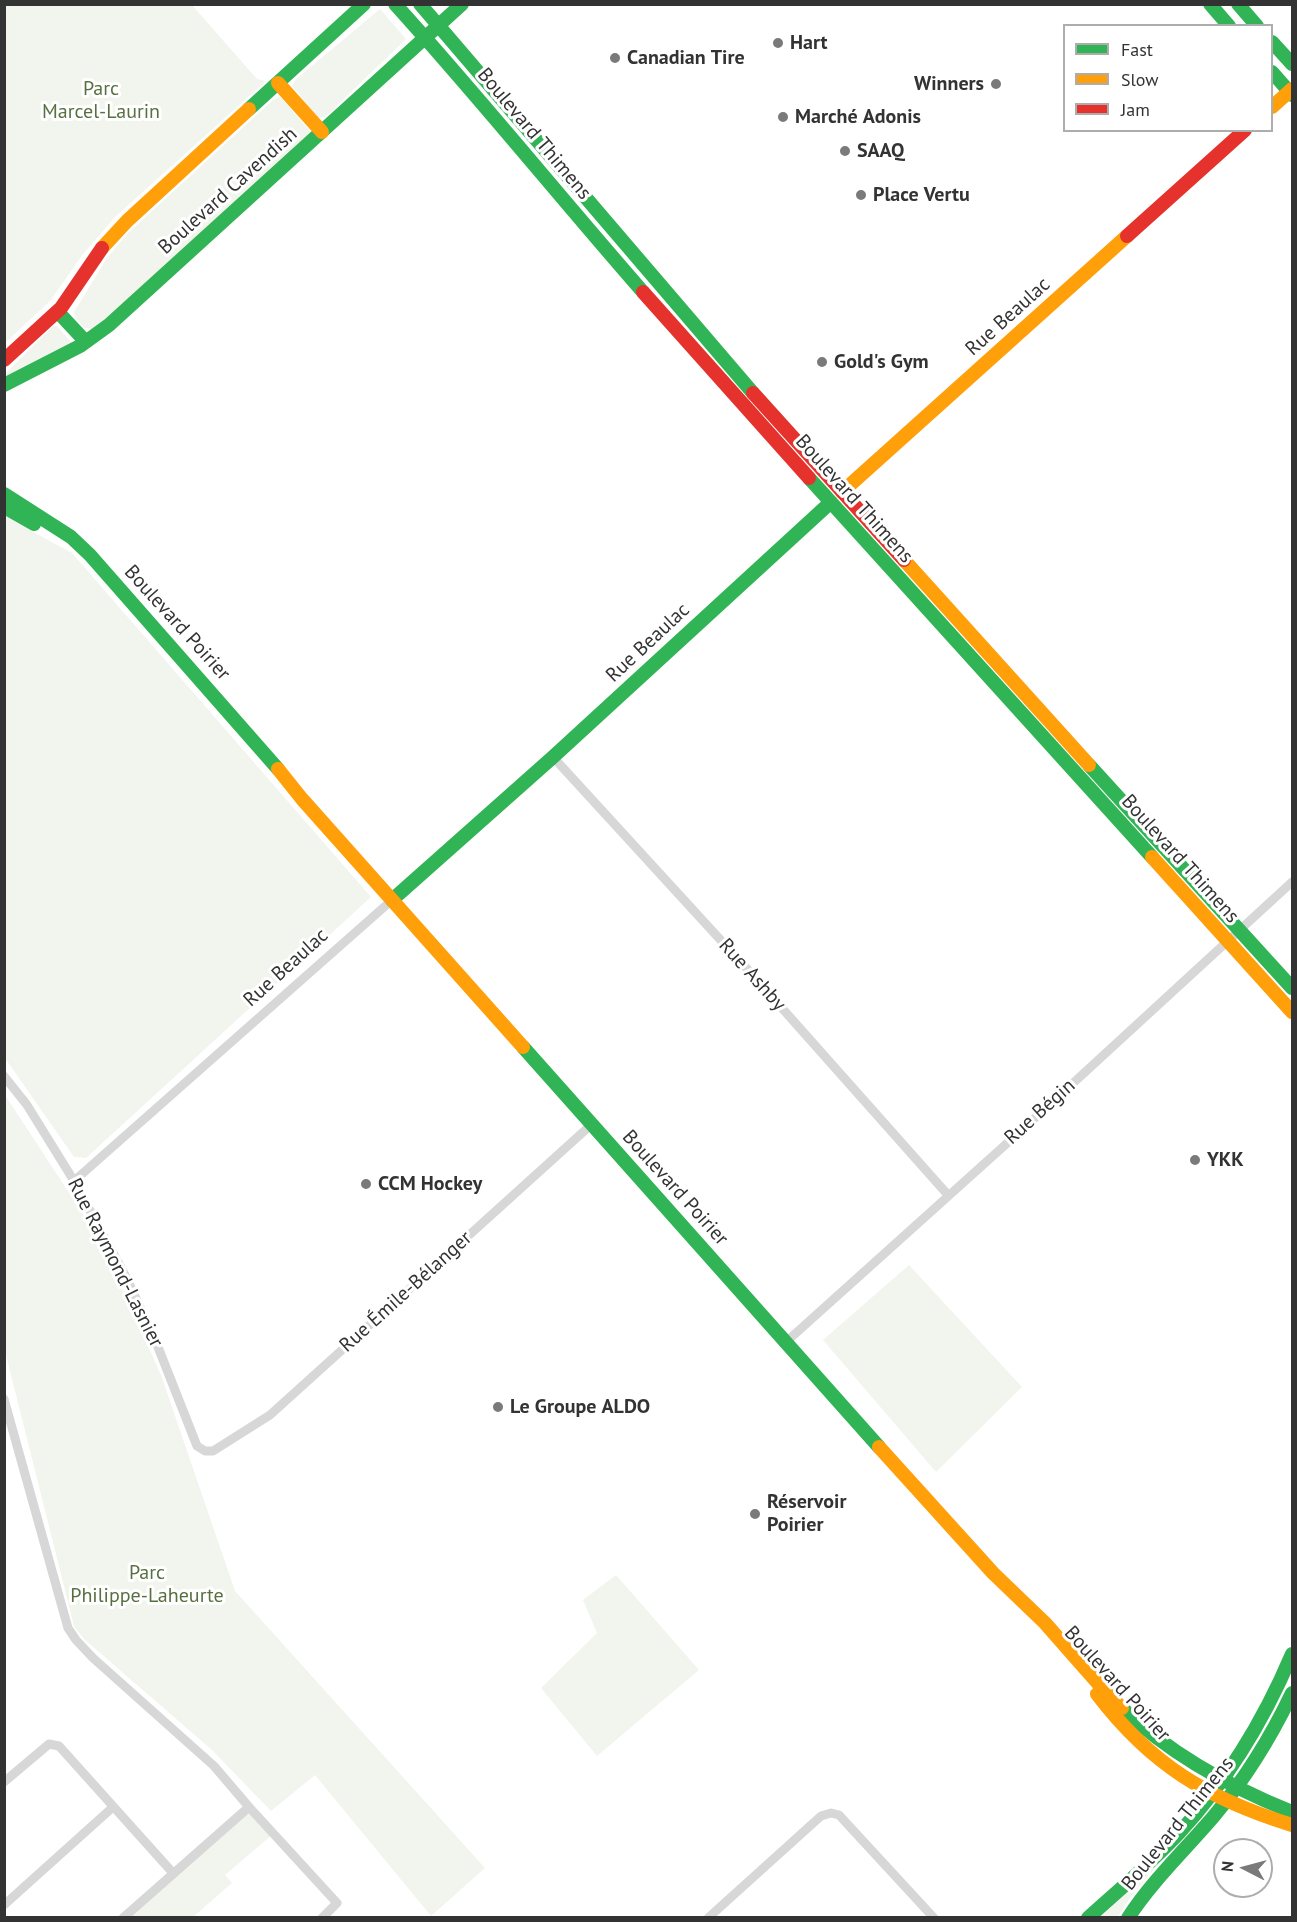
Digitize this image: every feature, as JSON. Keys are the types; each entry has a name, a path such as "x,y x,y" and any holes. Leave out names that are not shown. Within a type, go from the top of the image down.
{"street":[{"path":"4,360 58,312 78,286 99,252 119,229 364,4"},
{"name":"Boulevard Thimens","path":"395,4 470,87 575,214 831,502 1293,1012"},
{"name":"Boulevard Thimens","path":"420,4 685,318 1293,988"},
{"name":"Boulevard Cavendish","path":"4,385 86,342 113,322 462,4"},
{"path":"1210,4 1227,24"},
{"path":"1238,4 1255,24"},
{"path":"1273,43 1293,64"},
{"path":"1273,73 1292,90 1273,106"},
{"path":"278,83 322,132"},
{"name":"Rue Beaulac","path":"74,1181 553,757 842,492 1243,132"},
{"path":"58,312 86,342"},
{"name":"Boulevard Poirier","path":"4,494 71,537 90,555 264,751 302,799 986,1566 1045,1623 1132,1719 1168,1747 1222,1780 1293,1812"},
{"name":"Boulevard Poirier","path":"4,507 58,537 85,558 114,594 260,758 302,799"},
{"name":"Rue Ashby","path":"553,757 749,971 948,1195"},
{"path":"1082,779 1093,769"},
{"path":"1154,859 1165,848"},
{"name":"Rue Bégin","path":"786,1342 1293,882"},
{"name":"Rue Raymond-Lasnier","path":"4,1076 27,1105 74,1181 126,1277 151,1331 197,1446 205,1451 213,1451"},
{"name":"Rue Émile-Bélanger","path":"213,1451 270,1415 592,1124"},
{"path":"4,1399 68,1628 93,1658 214,1766 249,1808 337,1903 322,1917"},
{"name":"Boulevard Poirier","path":"1021,1602 1113,1715 1165,1765 1212,1792 1293,1826"},
{"name":"Boulevard Thimens","path":"1088,1917 1168,1844 1222,1780 1265,1714 1293,1654"},
{"name":"Boulevard Thimens","path":"1128,1917 1154,1882 1201,1832 1236,1787 1269,1737 1293,1693"},
{"path":"4,1782 49,1744 59,1746 173,1873"},
{"path":"4,1905 113,1807"},
{"path":"123,1917 249,1808"},
{"path":"708,1917 821,1816 831,1813 839,1815 934,1917"}],"green space":[{"name":"Parc Marcel-Laurin","path":"4,5 192,5 257,79 266,81 115,217 83,254 50,301 5,343"},
{"path":"380,9 406,39 325,117 318,118 292,86 295,80"},
{"path":"280,97 310,131 306,140 115,314 92,329 85,328 77,320 74,312 107,258 128,233 273,100"},
{"path":"53,326 57,326 72,343 5,378 5,374"},
{"path":"4,516 72,553 371,897 86,1158 74,1157 5,1058"},
{"name":"Parc Philippe-Laheurte","path":"5,1095 81,1211 120,1285 161,1375 235,1591 485,1868 431,1916 315,1775 271,1811 212,1750 84,1639 74,1626 5,1351"},
{"path":"909,1265 1022,1387 936,1472 823,1340"},
{"path":"616,1575 699,1670 597,1756 541,1688 597,1633 583,1600"},
{"path":"249,1807 273,1834 225,1875 232,1883 193,1917 125,1918"},
{"path":"1177,1844 1138,1888 1118,1917 1100,1918"}],"traffic: fast":[{"path":"249,109 364,4"},
{"path":"395,4 643,292"},
{"path":"420,4 753,393"},
{"path":"4,385 80,346 109,325 462,4"},
{"path":"1210,4 1227,24"},
{"path":"1238,4 1255,24"},
{"path":"1273,43 1292,64"},
{"path":"1273,73 1292,95"},
{"path":"58,312 86,342"},
{"path":"809,478 1152,857"},
{"path":"4,494 71,537 90,555 278,769"},
{"path":"392,900 553,757 831,502"},
{"path":"4,507 34,524"},
{"path":"1089,765 1292,988"},
{"path":"523,1047 879,1447"},
{"path":"1088,1918 1135,1876 1197,1813 1229,1770 1257,1726 1292,1654"},
{"path":"1128,1918 1147,1891 1214,1816 1247,1772 1292,1693"},
{"path":"1122,1708 1161,1741 1202,1768 1246,1792 1292,1812"}],"traffic: slow":[{"path":"278,83 322,132"},
{"path":"1273,106 1292,89"},
{"path":"102,248 127,221 249,109"},
{"path":"842,492 1127,236"},
{"path":"904,560 1089,765"},
{"path":"278,769 302,799 523,1047"},
{"path":"1152,857 1292,1012"},
{"path":"879,1447 993,1573 1045,1623 1122,1708"},
{"path":"1097,1694 1138,1741 1183,1776 1234,1804 1292,1825"}],"traffic: jam":[{"path":"1127,236 1243,132"},
{"path":"4,360 61,308 102,248"},
{"path":"643,292 809,478"},
{"path":"753,393 904,560"}],"place":[{"name":"Hart","path":"778,43"},
{"name":"Canadian Tire","path":"615,58"},
{"name":"Winners","path":"996,84"},
{"name":"Marché Adonis","path":"783,117"},
{"name":"SAAQ","path":"845,151"},
{"name":"Place Vertu","path":"861,195"},
{"name":"Gold's Gym","path":"822,362"},
{"name":"YKK","path":"1195,1160"},
{"name":"CCM Hockey","path":"366,1184"},
{"name":"Le Groupe ALDO","path":"498,1407"},
{"name":"Réservoir Poirier","path":"755,1514"}]}
